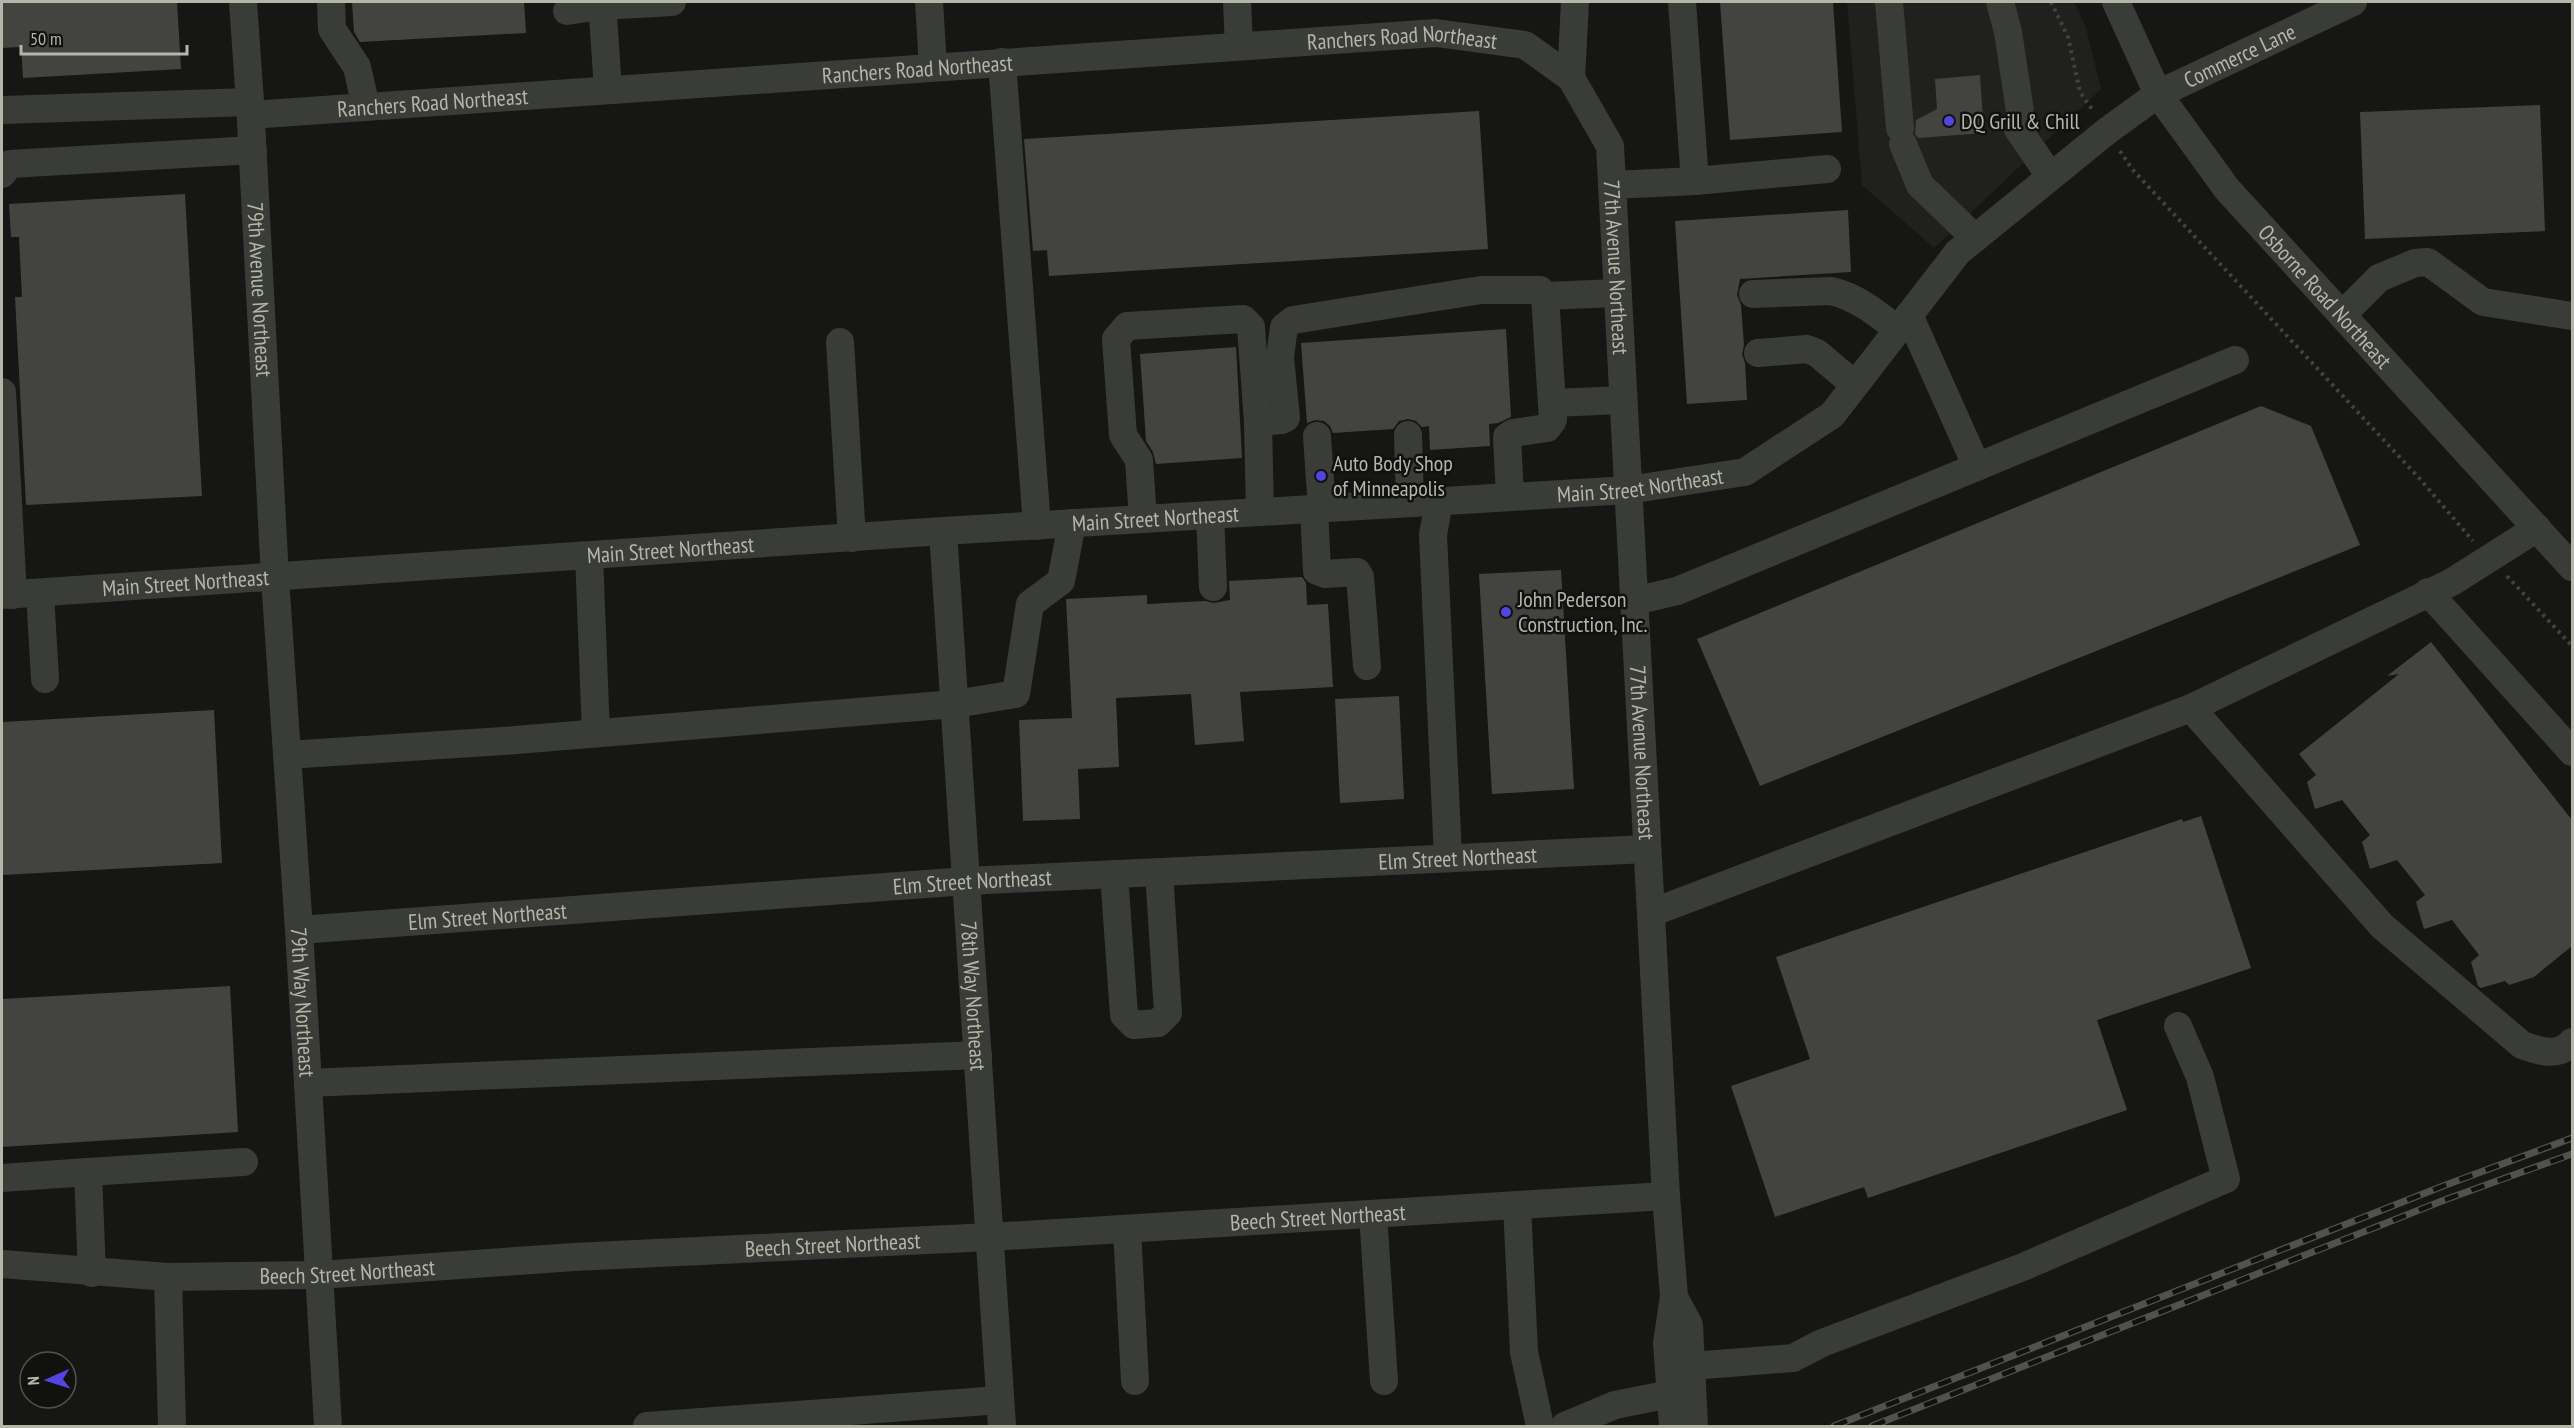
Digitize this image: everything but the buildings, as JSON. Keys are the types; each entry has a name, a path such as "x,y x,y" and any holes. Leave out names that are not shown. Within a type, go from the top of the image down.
{"street":[{"name":"79th Avenue Northeast","path":"243,2 251,108 275,578"},
{"path":"331,2 332,29 357,67 366,107"},
{"path":"567,11 602,4 672,2"},
{"path":"929,2 933,67"},
{"path":"1237,2 1239,46"},
{"path":"1570,78 1574,12 1597,2"},
{"path":"1682,2 1695,181"},
{"path":"1889,2 1902,136 1920,185 1975,238"},
{"path":"2000,2 2008,32 2020,111 2018,129 2050,176"},
{"name":"Osborne Road Northeast","path":"2116,2 2158,94 2227,189 2572,565"},
{"name":"Commerce Lane","path":"2158,94 2353,2"},
{"path":"602,4 608,89"},
{"name":"Ranchers Road Northeast","path":"2,110 366,107 1436,33 1525,45 1570,78"},
{"path":"1002,62 1036,526"},
{"name":"77th Avenue Northeast","path":"1570,78 1610,146 1650,913 1674,1296 1668,1343 1672,1426"},
{"name":"Main Street Northeast","path":"18,594 943,531 1628,490 1745,472 1832,415 1958,252 2050,176 2158,94"},
{"path":"2,174 10,165 253,150"},
{"path":"1612,185 1695,181 1827,169"},
{"path":"2342,315 2379,278 2415,263 2428,262 2483,302 2572,316"},
{"path":"1258,422 1286,418 1280,357 1284,327 1293,320 1481,290 1540,290 1545,296 1553,420 1547,428 1513,433 1507,437 1510,496"},
{"path":"1753,294 1831,291 1842,293 1875,311 1904,323 1977,467"},
{"path":"1545,296 1617,293"},
{"path":"1143,519 1139,460 1124,435 1116,339 1127,326 1243,319 1251,327 1258,422 1260,512"},
{"path":"840,342 852,538"},
{"path":"1758,353 1807,349 1816,353 1855,385"},
{"path":"1634,601 1677,591 2235,360"},
{"path":"2,392 18,594 45,679"},
{"path":"1552,403 1623,400"},
{"path":"1408,435 1410,503"},
{"path":"1317,436 1317,571 1325,574 1357,572 1360,577 1367,666"},
{"path":"1439,501 1433,535 1448,857"},
{"path":"1210,515 1213,587"},
{"path":"287,754 503,741 955,704 1016,694 1030,604 1060,581 1072,524"},
{"path":"1650,913 2191,708 2452,582 2537,528"},
{"name":"78th Way Northeast","path":"943,531 1001,1413"},
{"path":"589,556 596,733"},
{"name":"79th Way Northeast","path":"275,578 299,930 328,1426"},
{"path":"2428,592 2572,752"},
{"path":"2191,708 2382,926 2522,1045 2547,1054 2570,1046 2572,1042"},
{"name":"Elm Street Northeast","path":"299,930 967,881 1647,849"},
{"path":"1114,874 1124,1015 1134,1024 1158,1023 1168,1012 1159,872"},
{"path":"1691,1366 1793,1358 1831,1340 2023,1267 2226,1179 2200,1077 2178,1026"},
{"path":"308,1083 978,1056"},
{"path":"2,1178 244,1162"},
{"path":"88,1173 92,1273"},
{"name":"Beech Street Northeast","path":"2,1264 92,1273 168,1277 319,1275 574,1257 990,1238 1666,1196"},
{"path":"1517,1205 1524,1352 1540,1426"},
{"path":"1373,1214 1384,1381"},
{"path":"1127,1229 1135,1381"},
{"path":"168,1277 172,1426"},
{"name":"77th Avenue Northeast","path":"1674,1296 1689,1325 1694,1426"},
{"path":"1565,1426 1615,1405 1670,1394"},
{"path":"647,1426 1001,1413"}],"path":[{"path":"2051,2 2068,37 2080,92 2132,169 2411,469 2489,559 2572,646"}],"shaded area":[{"path":"1847,2 2074,2 2085,25 2101,89 1934,248 1862,185"}],"railway":[{"path":"1834,1426 2443,1186 2572,1138"},
{"path":"1872,1426 2447,1199 2572,1154"}],"place":[{"name":"DQ Grill & Chill","path":"1949,121"},
{"name":"Auto Body Shop of Minneapolis","path":"1321,476"},
{"name":"John Pederson Construction, Inc.","path":"1506,612"}]}
